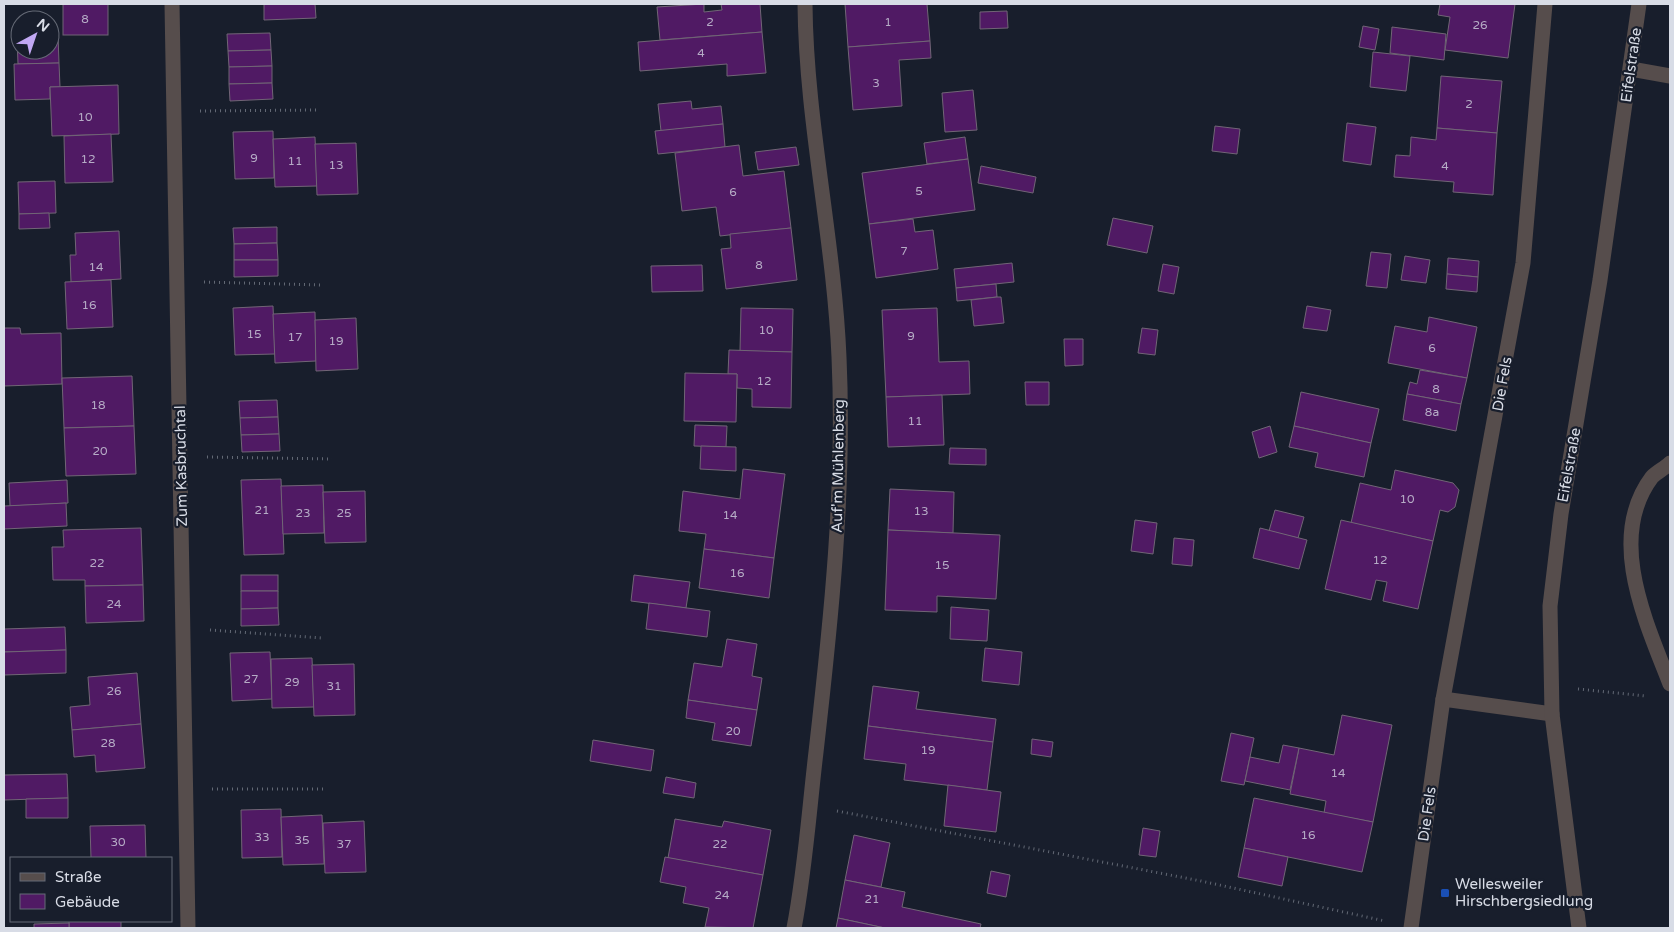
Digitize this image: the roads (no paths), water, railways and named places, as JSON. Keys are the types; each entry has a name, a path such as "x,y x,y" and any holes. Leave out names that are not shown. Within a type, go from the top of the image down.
{"street":[{"name":"Zum Kasbruchtal","path":"172,4 188,928"},
{"name":"Auf'm Mühlenberg","path":"794,928 832,610 839,497 839,358 833,272 812,116 805,4"},
{"name":"Die Fels","path":"1411,928 1443,699 1523,263 1545,4"},
{"name":"Eifelstraße","path":"1579,928 1552,714 1550,606 1560,514 1600,280 1639,4"},
{"path":"1631,69 1670,76"},
{"path":"1670,463 1653,476 1635,507 1632,538 1634,585 1643,618 1666,659 1670,684"},
{"path":"1443,699 1552,714"}],"place":[{"name":"Wellesweiler Hirschbergsiedlung","path":"1445,893"}]}
